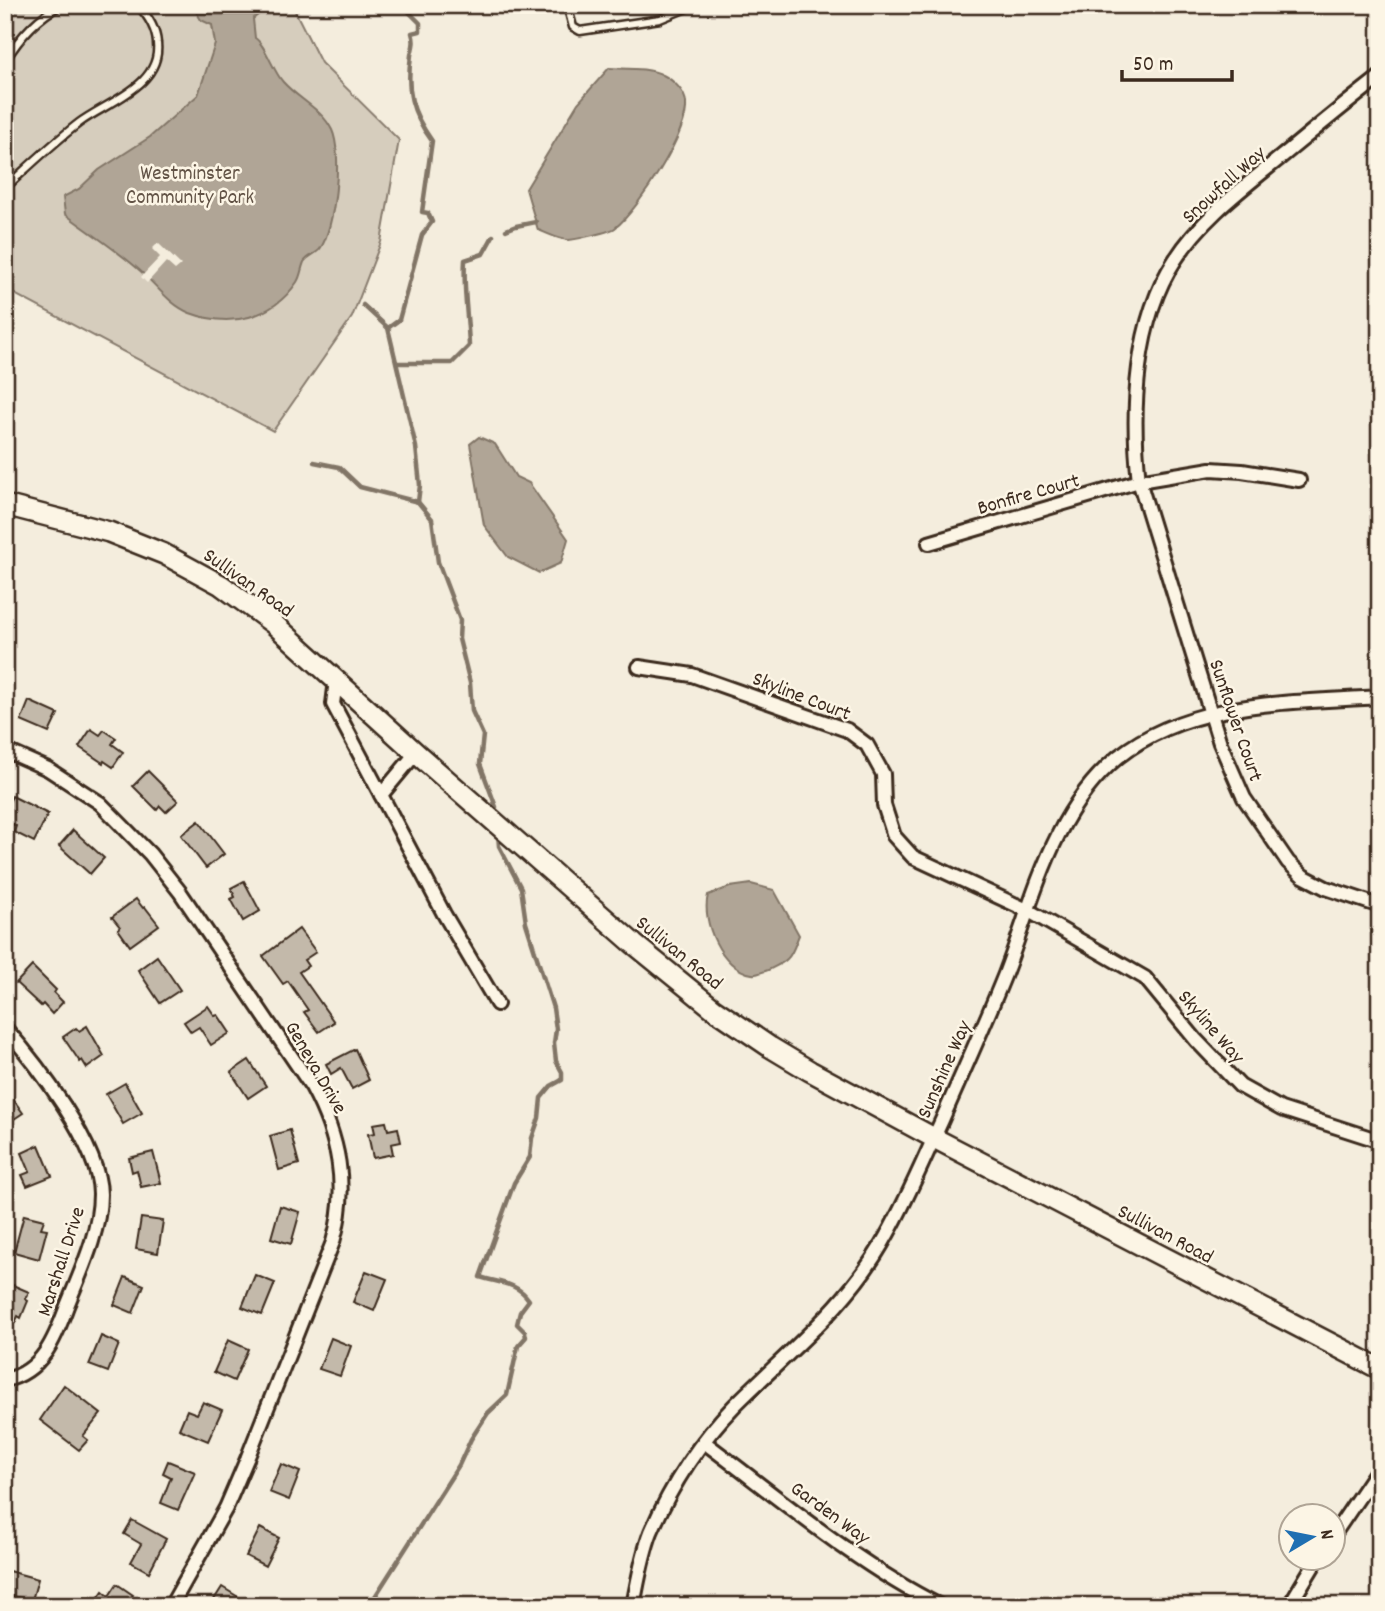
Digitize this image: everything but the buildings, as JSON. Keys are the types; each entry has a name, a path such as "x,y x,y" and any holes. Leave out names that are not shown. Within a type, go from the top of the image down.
{"street":[{"name":"Snowfall Way","path":"1139,481 1135,442 1138,414 1136,391 1145,331 1174,260 1204,224 1240,189 1380,77"},
{"name":"Bonfire Court","path":"929,543 1139,481 1211,469 1298,480"},
{"name":"Sunflower Court","path":"1139,481 1220,743 1244,798 1288,862 1303,876 1326,888 1380,906"},
{"name":"Sullivan Road","path":"5,505 109,532 192,569 259,612 593,909 714,1009 746,1032 810,1071 934,1138 1380,1369"},
{"name":"Skyline Court","path":"639,667 692,675 847,730 867,745 883,775 884,806 894,836 913,857 1029,911"},
{"path":"336,680 333,704 444,914 497,1004"},
{"name":"Sunshine Way","path":"632,1606 651,1533 671,1492 704,1442 734,1407 800,1345 846,1296 875,1257 898,1216 985,1022 1049,853 1082,794 1119,757 1156,734 1183,722 1212,713 1255,706 1380,697"},
{"name":"Geneva Drive","path":"5,750 48,769 100,803 150,854 180,892 312,1087 325,1112 337,1154 342,1204 333,1242 237,1483 206,1546 171,1606"},
{"path":"381,795 416,753"},
{"name":"Skyline Way","path":"1029,911 1145,978 1196,1040 1240,1086 1281,1109 1380,1141"},
{"name":"Marshall Drive","path":"5,1028 37,1066 82,1136 97,1176 100,1193 86,1257 58,1332 41,1361 25,1373 5,1380"},
{"name":"Garden Way","path":"704,1442 856,1555 940,1606"},
{"path":"1346,1516 1380,1465"},
{"path":"1289,1606 1310,1572"}],"lane":[{"path":"5,61 26,32 61,5"},
{"path":"5,188 71,129 141,84 152,72 158,53 156,38 150,22 138,5"},
{"path":"567,5 573,27 580,30 660,19 694,5"}],"green space":[{"name":"Westminster Community Park","path":"5,5 292,5 321,63 399,140 381,242 352,317 273,431 5,289"}],"shaded area":[{"path":"192,5 259,5 259,14 253,19 255,38 283,82 328,123 335,141 336,191 330,225 320,249 304,262 297,282 287,295 263,312 235,320 205,317 182,309 129,261 65,214 63,197 79,189 99,170 150,137 198,95 215,44 212,25 201,20"},
{"path":"609,68 657,72 667,77 683,94 686,103 685,116 660,169 625,219 607,231 569,240 561,239 538,230 526,189 578,103"},
{"path":"479,437 495,444 516,477 529,483 568,539 561,563 539,573 508,557 484,525 470,444"},
{"path":"751,884 774,890 799,935 785,961 754,974 741,970 723,954 711,930 707,906 708,895 730,887"}],"pier":[{"path":"158,243 181,265 175,270 166,262 147,283 141,277 160,257 152,249"}],"waterway":[{"path":"388,328 399,320 422,235 432,222 428,213 422,212 432,141 415,111 410,90 414,42 412,33 420,31 420,23 409,12 410,5"},
{"path":"506,230 536,222"},
{"path":"397,363 452,363 469,346 465,260 483,254 493,236"},
{"path":"363,305 388,328 416,447 420,485 418,502"},
{"path":"314,462 339,467 360,487 418,502 432,519 438,562 460,620 459,639 470,683 472,711 483,735 480,764 496,807"},
{"path":"369,1606 459,1465 471,1439 488,1413 507,1395 518,1346 526,1337 517,1324 520,1312 529,1300 513,1286 480,1277 514,1183 530,1157 541,1098 551,1086 562,1080 562,1072 556,1061 553,1008 526,923 521,888 499,846 498,834"}]}
